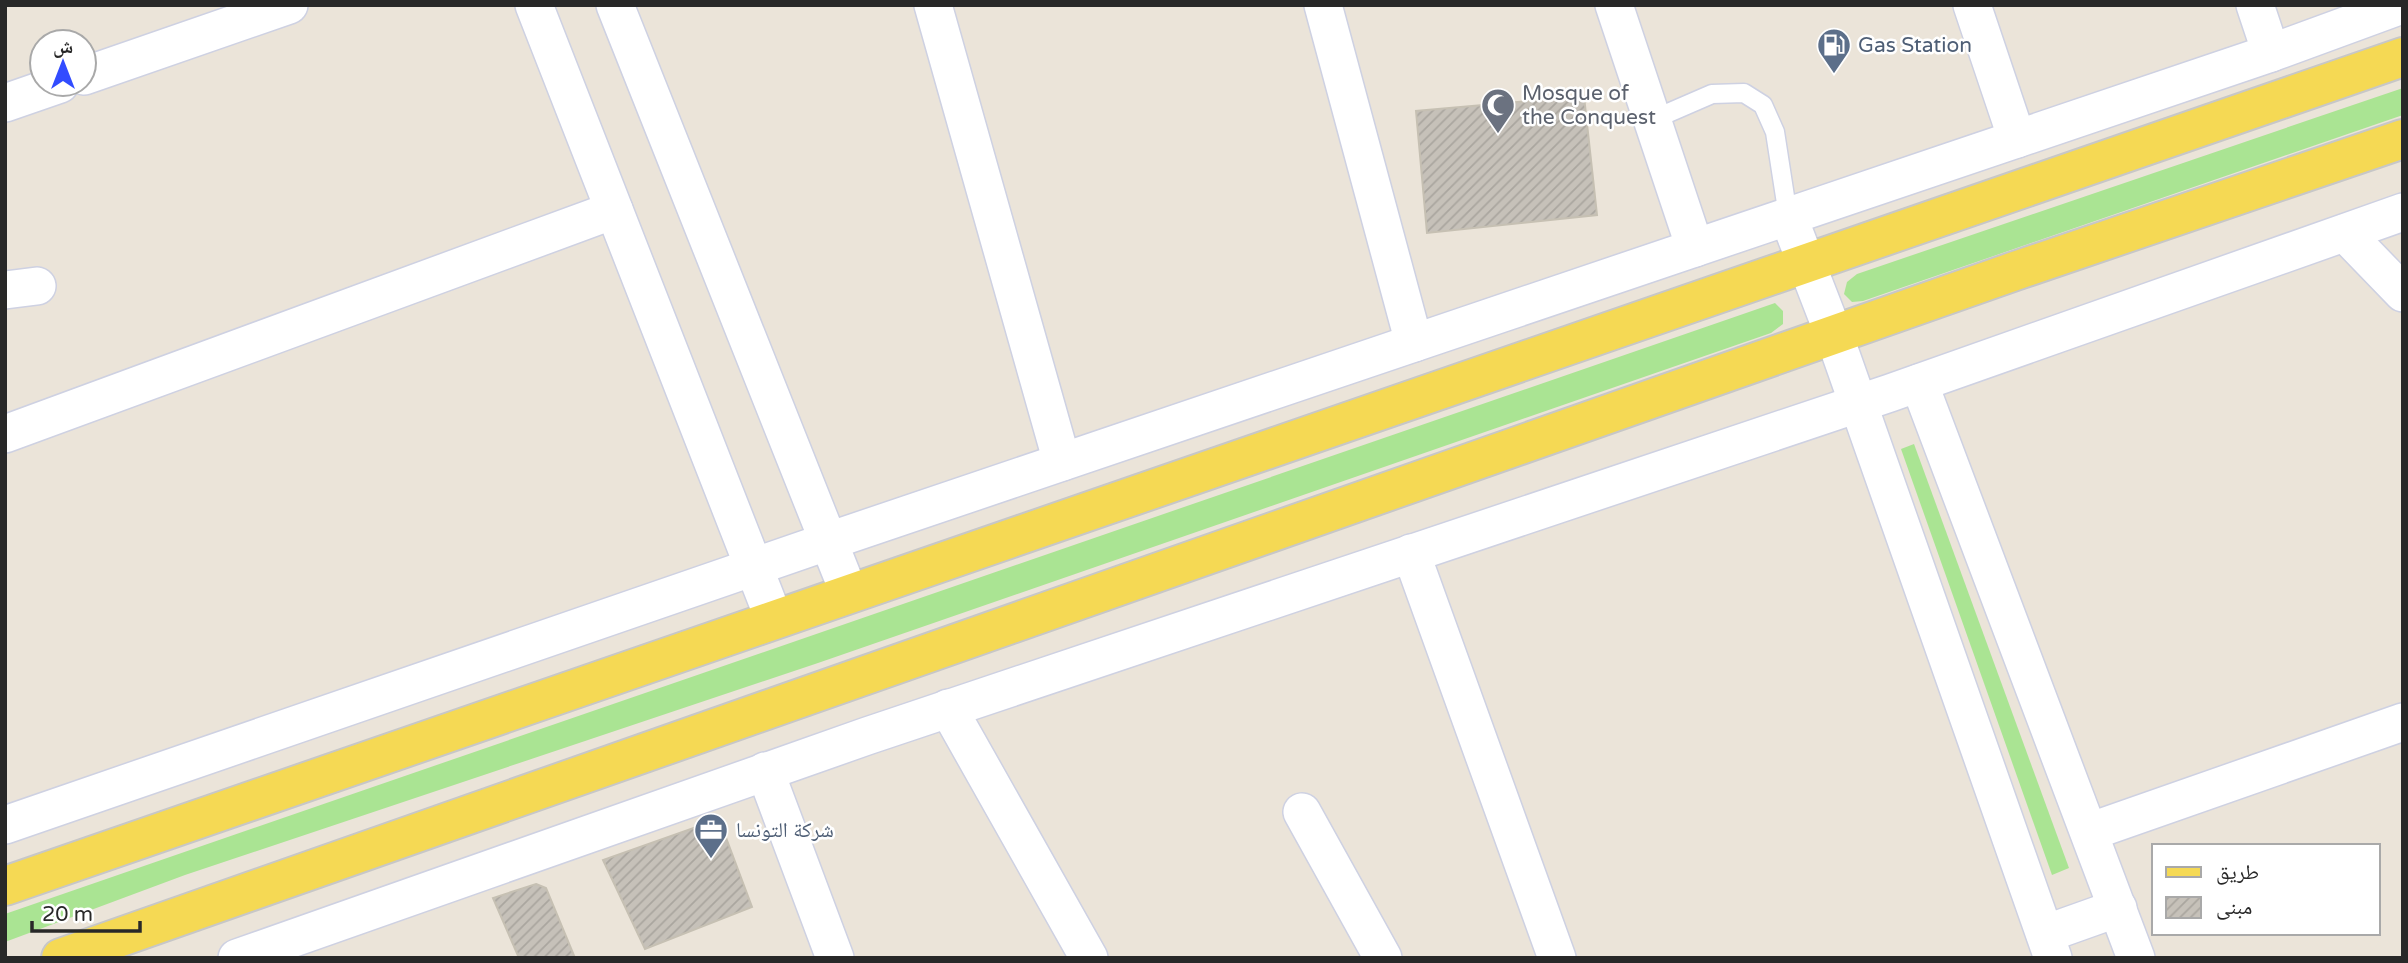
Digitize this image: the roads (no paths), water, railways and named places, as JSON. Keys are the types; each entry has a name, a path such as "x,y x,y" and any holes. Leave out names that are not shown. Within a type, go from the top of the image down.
{"main road":[{"path":"5,886 2403,57"},
{"path":"61,958 1834,334 2403,139"}],"street":[{"path":"98,71 289,5"},
{"path":"534,5 774,619"},
{"path":"615,5 849,593"},
{"path":"933,5 1062,462"},
{"path":"1323,5 1414,343"},
{"path":"1614,5 1695,248"},
{"path":"1972,5 2017,139"},
{"path":"2255,5 2271,53"},
{"path":"5,825 829,541 2271,53 2402,5"},
{"path":"5,103 28,95"},
{"path":"5,434 614,210"},
{"path":"237,958 765,771 1858,404 2403,212"},
{"path":"1788,216 1834,334 2049,946 2118,908"},
{"path":"2345,233 2403,293"},
{"path":"1919,383 2136,958"},
{"path":"1411,553 1557,958"},
{"path":"948,708 1089,958"},
{"path":"2089,832 2403,722"},
{"path":"765,771 835,958"},
{"path":"1302,812 1383,958"}],"lane":[{"path":"1652,120 1712,94 1744,93 1763,105 1775,132 1788,216"}],"place":[{"name":"Gas Station","path":"1834,75"},
{"name":"Mosque of the Conquest","path":"1498,135"},
{"name":"شركة التونسا","path":"711,860"}]}
